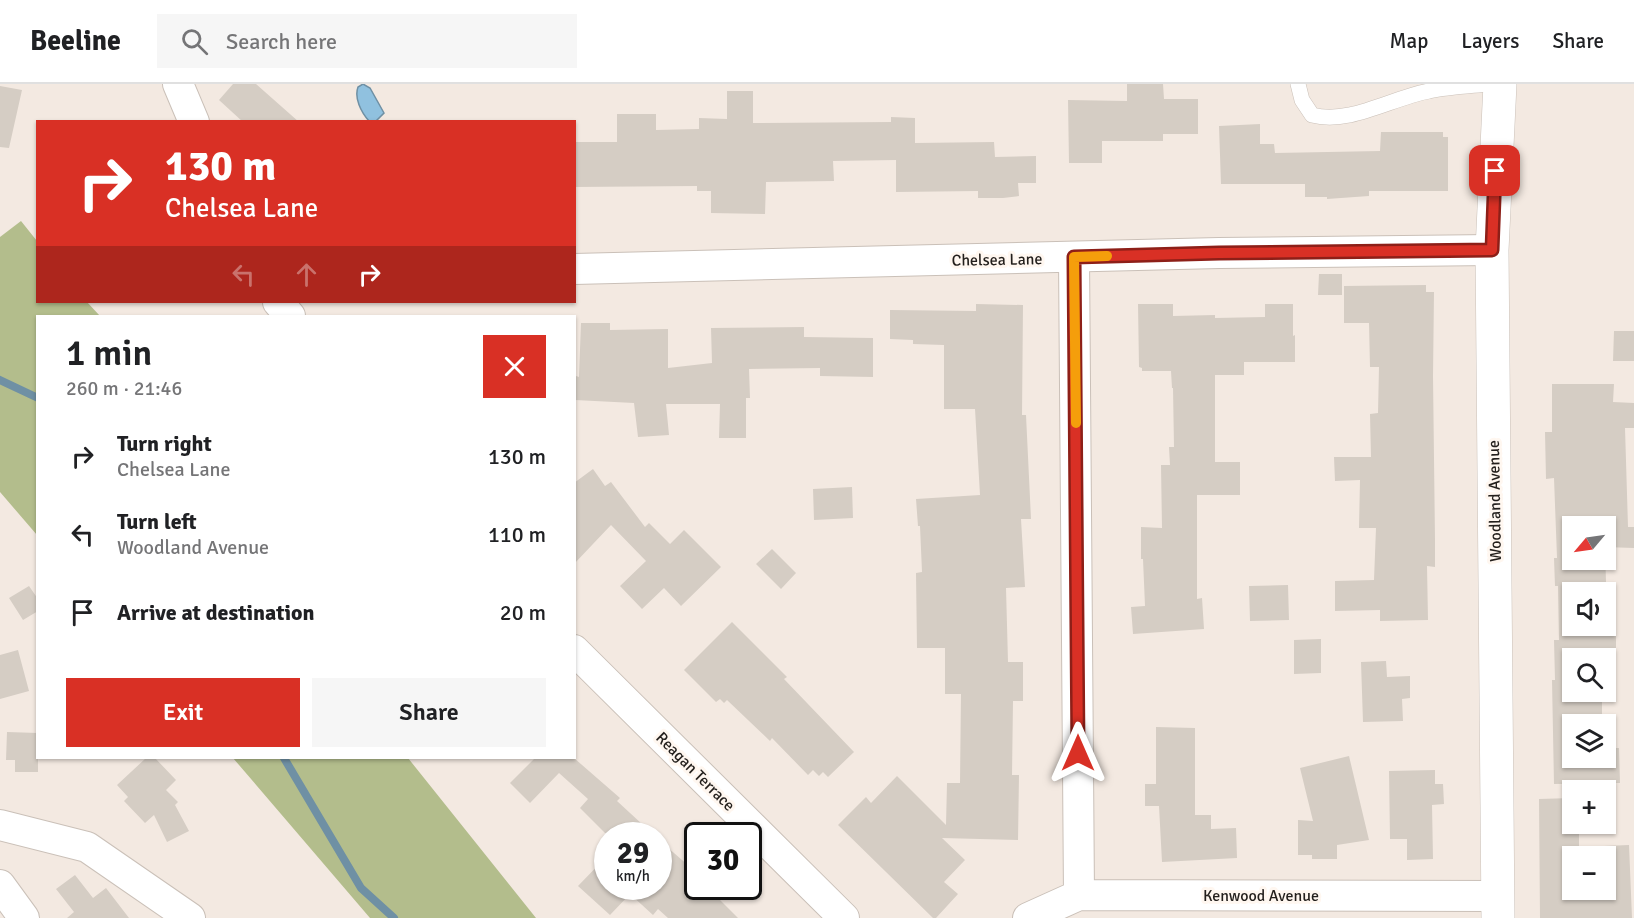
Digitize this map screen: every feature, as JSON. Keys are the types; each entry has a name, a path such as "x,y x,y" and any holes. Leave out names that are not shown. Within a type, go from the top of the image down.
{"street":[{"path":"178,84 193,120"},
{"name":"Woodland Avenue","path":"1498,907 1492,250 1500,84"},
{"name":"Chelsea Lane","path":"576,269 1219,253 1492,250"},
{"path":"1074,257 1079,895"},
{"path":"279,303 289,315"},
{"name":"Reagan Terrace","path":"576,652 844,918"},
{"path":"0,825 87,847 190,918"},
{"path":"0,885 24,918"},
{"name":"Kenwood Avenue","path":"1028,918 1079,895 1498,907"}],"lane":[{"path":"1298,84 1302,100 1311,115 1324,118 1360,112 1428,91 1489,84"}],"green space":[{"path":"21,221 36,240 36,303 88,303 99,315 36,315 36,534 0,492 0,237"},
{"path":"234,759 409,759 536,918 370,918"}],"water":[{"path":"363,84 370,88 384,113 377,120 368,120 363,113 357,96 358,87"}],"building":[{"path":"233,84 256,84 297,120 241,120 219,100"},
{"path":"1127,84 1163,84 1164,99 1198,99 1198,134 1163,134 1163,141 1102,141 1102,163 1069,163 1068,100 1127,101"},
{"path":"0,86 22,90 9,148 0,147"},
{"path":"727,91 753,91 753,123 891,122 891,117 915,118 915,143 994,142 995,157 1036,156 1036,183 1018,183 1019,196 1003,198 978,198 978,191 896,192 896,160 833,161 834,181 766,182 765,214 711,213 711,191 697,191 697,186 576,187 576,142 617,142 617,114 656,114 656,130 699,129 699,118 727,119"},
{"path":"1260,124 1260,144 1274,144 1275,153 1380,151 1381,132 1443,132 1443,137 1448,137 1448,191 1369,191 1369,196 1327,199 1327,197 1305,197 1305,184 1221,184 1219,126"},
{"path":"1319,274 1342,274 1342,295 1318,295"},
{"path":"1426,285 1426,292 1434,292 1435,567 1427,566 1428,620 1380,621 1380,610 1335,611 1335,581 1374,580 1376,528 1359,528 1360,480 1335,481 1334,457 1371,457 1370,414 1378,413 1379,367 1370,367 1369,323 1344,323 1344,286"},
{"path":"976,304 1023,305 1022,415 1026,415 1031,519 1021,519 1025,587 1006,588 1008,662 1023,662 1023,701 1013,701 1012,775 1019,775 1018,840 942,838 965,860 944,882 958,894 936,918 933,918 838,825 866,797 871,803 897,776 946,825 947,783 960,783 961,694 945,694 945,648 917,648 916,573 922,572 916,499 980,495 975,409 944,409 944,345 913,344 913,340 890,339 890,310 976,311"},
{"path":"1138,304 1173,304 1173,316 1215,315 1215,318 1265,317 1265,304 1293,304 1295,362 1244,362 1244,375 1215,375 1215,462 1240,462 1240,495 1197,495 1197,599 1202,598 1204,629 1133,634 1131,607 1145,606 1141,527 1162,528 1161,465 1170,465 1169,447 1174,447 1171,371 1142,371 1139,367"},
{"path":"581,323 610,323 610,330 668,329 668,368 712,363 711,328 804,327 804,337 873,338 873,377 820,376 820,368 749,369 750,398 746,398 746,438 719,438 720,404 666,404 669,435 638,437 634,403 576,400 576,376 579,377"},
{"path":"1614,331 1634,331 1634,361 1613,361"},
{"path":"1552,384 1614,384 1613,402 1634,403 1634,428 1625,428 1628,527 1634,527 1634,548 1616,547 1616,516 1562,516 1562,570 1606,570 1606,582 1562,582 1562,636 1616,636 1616,648 1562,648 1562,702 1602,702 1602,714 1562,714 1562,768 1616,768 1616,748 1619,748 1620,783 1616,783 1616,780 1562,780 1562,784 1554,784 1552,680 1555,680 1554,640 1559,640 1558,586 1555,586 1554,558 1557,558 1554,478 1546,479 1545,432 1552,432"},
{"path":"593,469 605,486 611,482 645,527 649,523 670,544 684,530 721,567 681,606 664,588 642,609 620,586 646,561 611,525 576,562 576,482"},
{"path":"852,487 853,518 814,520 813,489"},
{"path":"772,549 796,573 781,589 756,564"},
{"path":"1288,585 1289,620 1250,621 1249,586"},
{"path":"29,586 36,596 36,612 23,620 9,598"},
{"path":"732,622 787,677 784,679 854,752 828,777 823,772 819,776 813,770 808,775 772,738 770,741 727,700 724,703 720,699 716,702 684,670"},
{"path":"1321,639 1321,673 1294,674 1294,640"},
{"path":"18,650 29,691 0,699 0,655"},
{"path":"1386,661 1387,677 1410,676 1410,698 1402,699 1403,721 1363,722 1361,662"},
{"path":"1156,727 1195,728 1195,815 1211,815 1211,829 1236,828 1237,858 1162,862 1159,806 1145,806 1145,784 1156,784"},
{"path":"7,732 36,733 38,772 15,772 15,760 6,760"},
{"path":"1349,756 1369,840 1337,845 1337,859 1312,859 1312,855 1298,855 1298,820 1313,821 1300,768"},
{"path":"145,759 156,759 176,780 166,790 178,802 175,805 189,831 167,842 154,815 145,823 124,801 128,797 117,785"},
{"path":"534,759 575,759 620,798 617,801 640,822 594,822 580,808 588,799 559,773 530,803 510,783"},
{"path":"1435,770 1435,784 1443,784 1444,804 1432,805 1433,859 1407,860 1407,839 1390,839 1389,771"},
{"path":"1562,798 1562,834 1579,834 1579,846 1562,846 1562,900 1616,900 1616,846 1604,846 1629,845 1632,918 1540,918 1539,799"},
{"path":"672,851 684,862 684,900 720,900 738,918 668,918 658,909 653,915 637,900 672,900"},
{"path":"594,869 594,900 624,900 610,915 578,886"},
{"path":"75,875 93,898 106,888 129,918 67,918 74,912 56,889"}],"waterway":[{"path":"0,380 36,397"},
{"path":"285,759 361,888 394,918"}],"slow traffic":[{"path":"1076,423 1074,257 1107,256"}],"route":[{"path":"1078,753 1074,257 1492,250 1495,171"}]}
